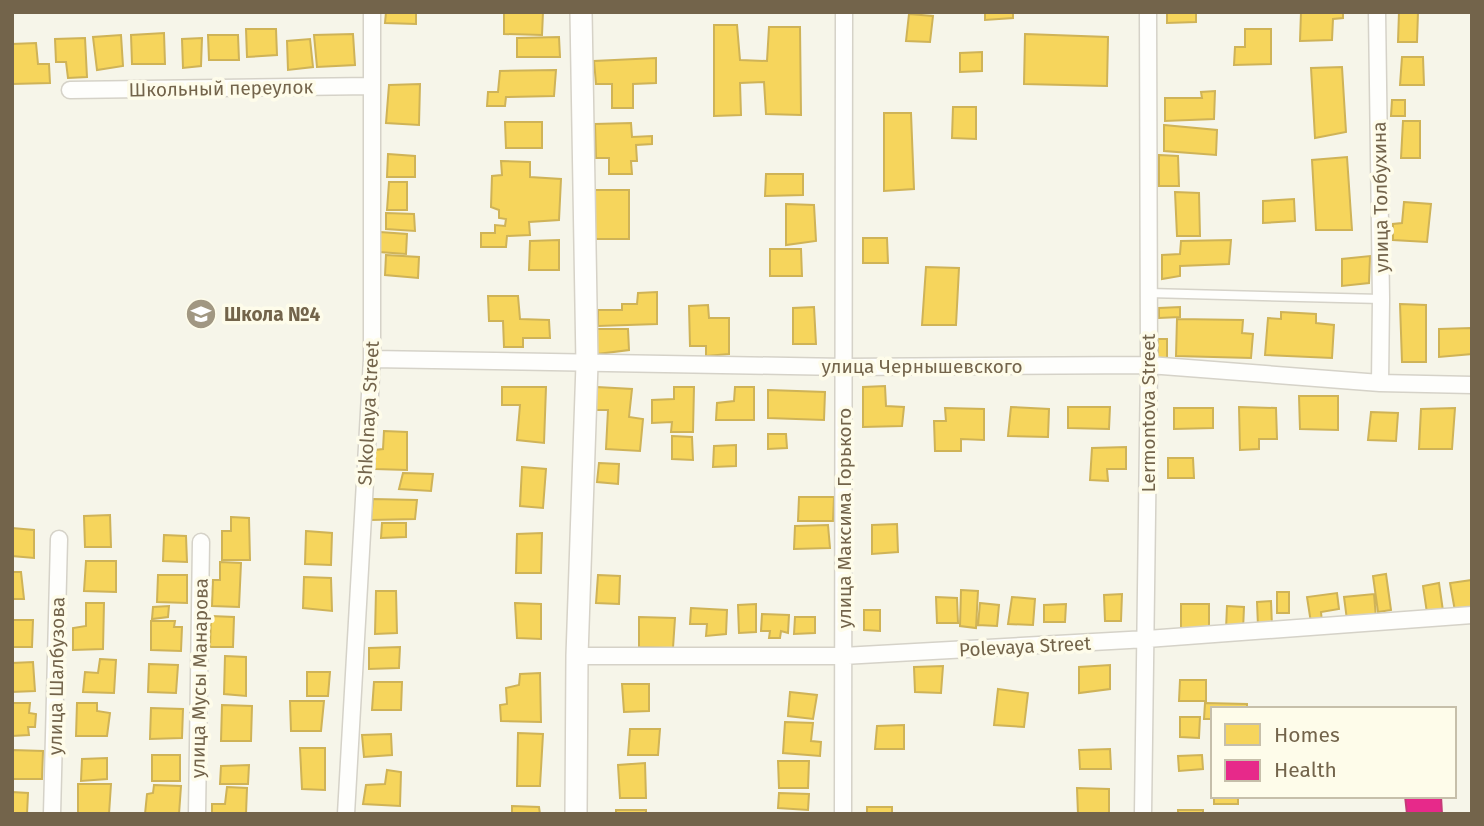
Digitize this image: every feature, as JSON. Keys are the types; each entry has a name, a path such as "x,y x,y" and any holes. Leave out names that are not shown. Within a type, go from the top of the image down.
{"street":[{"name":"Shkolnaya Street","path":"346,814 372,359 372,12"},
{"path":"576,814 577,656 587,364 581,12"},
{"name":"улица Максима Горького","path":"843,814 844,12"},
{"name":"Lermontova Street","path":"1143,814 1149,365 1148,12"},
{"name":"улица Толбухина","path":"1377,12 1380,383"},
{"name":"Школьный переулок","path":"70,90 372,86"},
{"name":"улица Чернышевского","path":"372,359 844,367 1149,365 1380,383 1472,385"},
{"name":"улица Шалбузова","path":"52,814 59,538"},
{"name":"улица Мусы Манарова","path":"197,814 201,542"},
{"name":"Polevaya Street","path":"577,656 843,656 1147,639 1472,615"}],"lane":[{"path":"1149,293 1381,299"}],"building: Homes":[{"path":"386,12 416,12 416,24 385,23"},
{"path":"504,12 543,12 542,35 504,34"},
{"path":"985,12 1013,12 1013,18 985,20"},
{"path":"1167,12 1196,12 1196,22 1167,23"},
{"path":"1301,12 1343,12 1343,18 1333,19 1332,40 1300,41"},
{"path":"1399,12 1418,12 1417,42 1398,42"},
{"path":"909,14 933,16 930,42 906,41"},
{"path":"714,25 737,25 740,60 767,61 769,27 800,27 801,115 766,114 764,82 740,83 741,115 714,116"},
{"path":"246,29 276,29 277,55 247,57"},
{"path":"1245,29 1271,29 1271,64 1234,65 1235,47 1245,47"},
{"path":"164,33 165,64 132,64 131,35"},
{"path":"353,34 355,65 317,67 314,35"},
{"path":"1025,34 1108,37 1107,86 1024,84"},
{"path":"121,35 123,66 97,70 93,37"},
{"path":"208,35 238,35 239,60 209,60"},
{"path":"559,37 560,57 517,57 517,38"},
{"path":"85,38 87,77 68,78 66,62 56,62 55,39"},
{"path":"202,38 201,66 183,68 182,39"},
{"path":"310,39 313,67 288,70 287,41"},
{"path":"36,43 38,64 49,64 50,83 12,84 12,44"},
{"path":"982,52 982,71 960,72 960,53"},
{"path":"1402,57 1423,57 1424,85 1400,85"},
{"path":"656,58 656,83 633,84 633,108 612,108 612,84 596,84 594,61"},
{"path":"1342,67 1346,132 1315,138 1311,68"},
{"path":"556,70 554,96 506,97 505,106 487,106 488,92 498,92 500,71"},
{"path":"420,84 419,125 386,123 389,85"},
{"path":"1215,91 1214,119 1165,121 1165,98 1202,98 1201,92"},
{"path":"1392,100 1405,100 1405,116 1391,116"},
{"path":"953,107 976,107 976,139 952,138"},
{"path":"884,113 911,113 914,189 884,191"},
{"path":"1403,121 1420,121 1420,158 1401,158"},
{"path":"505,122 542,122 542,148 506,148"},
{"path":"631,123 632,137 652,136 652,144 636,145 637,161 631,161 632,174 609,174 609,158 596,158 595,124"},
{"path":"1164,125 1217,130 1216,155 1164,151"},
{"path":"388,154 415,156 415,177 387,177"},
{"path":"1159,155 1178,156 1179,186 1159,186"},
{"path":"1347,157 1352,230 1316,230 1312,160"},
{"path":"501,161 530,162 530,177 561,179 559,220 529,222 530,235 507,236 506,247 481,247 481,233 495,233 495,225 505,226 506,219 499,218 499,210 491,207 492,176 502,175"},
{"path":"766,174 803,174 803,195 765,196"},
{"path":"389,182 407,182 407,210 387,210"},
{"path":"594,190 629,190 629,239 595,239"},
{"path":"1175,192 1199,193 1200,236 1177,236"},
{"path":"1294,199 1295,221 1263,223 1263,201"},
{"path":"1404,202 1431,204 1427,242 1393,240 1393,224 1402,223"},
{"path":"786,204 814,205 816,241 786,245"},
{"path":"386,213 414,214 415,231 386,229"},
{"path":"380,232 407,234 406,254 379,252"},
{"path":"863,238 887,238 888,263 863,263"},
{"path":"559,240 559,270 529,270 530,241"},
{"path":"1231,240 1229,264 1180,266 1180,276 1162,279 1162,255 1180,254 1181,241"},
{"path":"770,249 801,249 802,276 770,276"},
{"path":"386,255 419,257 418,278 385,275"},
{"path":"1370,256 1369,283 1342,286 1342,259"},
{"path":"926,267 959,268 956,325 922,325"},
{"path":"657,292 657,324 598,326 598,310 622,310 622,304 637,304 638,293"},
{"path":"488,296 518,296 520,319 549,320 550,338 523,338 523,347 504,347 503,321 489,321"},
{"path":"1400,304 1426,305 1426,362 1402,362"},
{"path":"708,305 709,318 729,318 729,354 706,356 706,346 690,346 689,306"},
{"path":"814,307 816,344 793,344 793,308"},
{"path":"1180,307 1180,317 1159,318 1159,308"},
{"path":"1281,312 1316,314 1316,323 1334,325 1332,358 1265,355 1268,318 1281,319"},
{"path":"1177,319 1243,320 1242,333 1253,334 1251,358 1176,356"},
{"path":"1471,328 1472,354 1439,357 1439,329"},
{"path":"597,329 628,329 629,350 597,354"},
{"path":"1158,339 1167,339 1167,358 1158,358"},
{"path":"885,386 886,406 904,407 902,426 863,427 863,387"},
{"path":"502,387 546,387 544,443 517,440 520,405 502,405"},
{"path":"597,387 632,389 629,417 643,419 640,451 606,449 608,410 595,410"},
{"path":"674,387 694,387 693,432 671,432 672,422 652,423 652,400 674,399"},
{"path":"735,387 754,387 754,420 716,420 717,403 734,401"},
{"path":"768,390 825,392 824,420 768,418"},
{"path":"1299,396 1338,396 1338,430 1300,429"},
{"path":"1011,407 1049,409 1048,437 1008,436"},
{"path":"1068,407 1110,407 1109,429 1068,428"},
{"path":"1239,407 1276,408 1277,439 1259,439 1259,449 1240,450"},
{"path":"945,408 984,409 984,440 961,439 961,451 935,451 934,421 946,421"},
{"path":"1174,408 1213,408 1213,428 1174,429"},
{"path":"1455,408 1452,449 1419,449 1421,409"},
{"path":"1371,412 1398,413 1396,441 1368,440"},
{"path":"384,431 407,432 407,470 375,469 375,450 383,449"},
{"path":"768,434 786,434 787,448 768,449"},
{"path":"672,436 692,437 693,460 672,459"},
{"path":"736,445 736,466 713,467 714,446"},
{"path":"1126,447 1126,469 1107,469 1108,481 1090,480 1092,448"},
{"path":"1168,458 1193,458 1194,478 1168,478"},
{"path":"599,463 619,464 618,484 597,482"},
{"path":"522,467 546,469 543,508 520,506"},
{"path":"403,473 433,474 431,491 399,489"},
{"path":"799,497 834,497 833,521 798,521"},
{"path":"373,499 417,500 415,519 371,520"},
{"path":"110,515 111,547 85,547 84,516"},
{"path":"231,517 249,518 250,560 222,560 222,531 231,531"},
{"path":"382,523 406,523 406,537 381,538"},
{"path":"897,524 898,552 872,554 872,525"},
{"path":"828,525 830,548 794,549 795,526"},
{"path":"12,528 34,530 34,558 12,556"},
{"path":"306,531 332,533 331,565 305,564"},
{"path":"542,533 541,573 516,573 517,534"},
{"path":"164,535 186,536 187,562 163,561"},
{"path":"86,561 116,561 116,592 84,591"},
{"path":"220,562 241,563 239,607 212,606 213,580 220,580"},
{"path":"12,572 21,572 24,599 12,599"},
{"path":"1386,574 1391,610 1378,612 1373,576"},
{"path":"158,575 187,575 187,603 157,602"},
{"path":"598,575 620,576 619,604 596,603"},
{"path":"304,577 331,578 332,611 303,608"},
{"path":"1472,580 1472,608 1455,611 1450,583"},
{"path":"1439,583 1443,611 1427,613 1423,586"},
{"path":"961,590 978,591 976,628 960,626"},
{"path":"376,591 396,591 397,633 375,634"},
{"path":"1277,592 1289,592 1289,613 1277,613"},
{"path":"1337,593 1339,609 1321,612 1322,622 1311,623 1307,597"},
{"path":"1122,594 1121,621 1105,621 1104,595"},
{"path":"1374,594 1376,618 1347,620 1344,597"},
{"path":"936,597 957,598 958,623 937,623"},
{"path":"1012,597 1035,599 1033,625 1008,624"},
{"path":"1271,601 1272,626 1258,626 1257,602"},
{"path":"86,603 104,603 103,649 73,650 73,628 86,626"},
{"path":"515,603 541,604 541,639 517,638"},
{"path":"980,603 999,605 997,626 978,625"},
{"path":"756,604 756,632 739,633 738,605"},
{"path":"1066,604 1065,622 1044,622 1044,605"},
{"path":"1181,604 1209,604 1209,632 1181,632"},
{"path":"169,606 168,617 152,619 153,607"},
{"path":"1227,606 1244,607 1243,630 1226,629"},
{"path":"691,608 727,610 726,634 706,636 707,624 690,624"},
{"path":"864,610 880,610 880,631 864,630"},
{"path":"762,614 789,615 788,633 781,631 780,638 769,638 770,631 761,631"},
{"path":"211,616 234,617 233,647 210,647"},
{"path":"639,617 675,618 673,648 639,647"},
{"path":"795,617 815,617 815,633 794,634"},
{"path":"12,620 33,620 32,647 12,647"},
{"path":"151,621 175,621 174,627 182,627 181,651 151,650"},
{"path":"400,647 399,668 369,669 369,648"},
{"path":"225,656 246,657 246,696 224,694"},
{"path":"100,659 116,660 114,693 83,692 85,672 98,673"},
{"path":"33,662 35,691 12,692 12,663"},
{"path":"149,664 178,665 176,693 148,692"},
{"path":"1110,665 1110,689 1079,693 1079,667"},
{"path":"943,666 941,693 915,692 914,667"},
{"path":"307,672 330,672 328,696 307,696"},
{"path":"540,673 541,722 501,721 500,705 507,704 506,688 519,685 520,674"},
{"path":"1180,680 1206,680 1206,701 1179,701"},
{"path":"374,682 402,682 401,710 372,710"},
{"path":"622,684 649,684 649,711 624,712"},
{"path":"998,689 1028,693 1024,727 994,725"},
{"path":"790,692 817,695 813,719 788,716"},
{"path":"290,701 324,701 321,731 291,731"},
{"path":"12,703 30,703 29,713 36,714 35,727 28,727 29,735 12,736"},
{"path":"77,703 97,703 97,711 110,713 107,736 76,736"},
{"path":"1205,703 1247,704 1247,707 1211,707 1211,719 1204,719"},
{"path":"222,705 252,706 251,741 221,741"},
{"path":"151,708 183,709 182,738 150,739"},
{"path":"1180,717 1200,717 1199,738 1180,737"},
{"path":"785,722 813,723 811,741 821,742 820,756 783,753"},
{"path":"904,725 904,749 875,749 877,726"},
{"path":"630,729 660,729 658,755 628,755"},
{"path":"518,733 543,734 540,786 517,786"},
{"path":"391,734 392,755 364,757 362,735"},
{"path":"300,748 325,748 325,790 302,789"},
{"path":"1110,749 1111,769 1080,769 1079,750"},
{"path":"12,750 43,751 42,779 12,779"},
{"path":"152,755 180,755 180,781 152,781"},
{"path":"1202,755 1203,769 1179,771 1178,756"},
{"path":"107,758 107,779 81,781 82,759"},
{"path":"778,761 809,761 808,788 779,788"},
{"path":"645,763 646,798 620,798 618,765"},
{"path":"249,765 248,784 220,784 221,766"},
{"path":"387,770 401,772 400,806 363,804 366,785 385,784"},
{"path":"78,784 111,784 109,814 78,814"},
{"path":"154,785 181,786 179,814 145,814 147,794 153,793"},
{"path":"227,787 247,788 246,814 212,814 212,804 225,804"},
{"path":"1077,788 1109,789 1109,814 1078,814"},
{"path":"12,792 28,793 27,814 12,814"},
{"path":"779,793 809,794 808,810 778,808"},
{"path":"1214,798 1238,798 1238,804 1214,804"},
{"path":"512,806 539,807 540,814 512,814"},
{"path":"867,807 892,807 892,814 867,814"},
{"path":"616,810 646,810 646,814 616,814"},
{"path":"1178,810 1203,810 1203,814 1178,814"}],"building: Health":[{"path":"1405,798 1441,798 1442,814 1407,814"}],"place":[{"name":"Школа №4","path":"201,314"}]}
